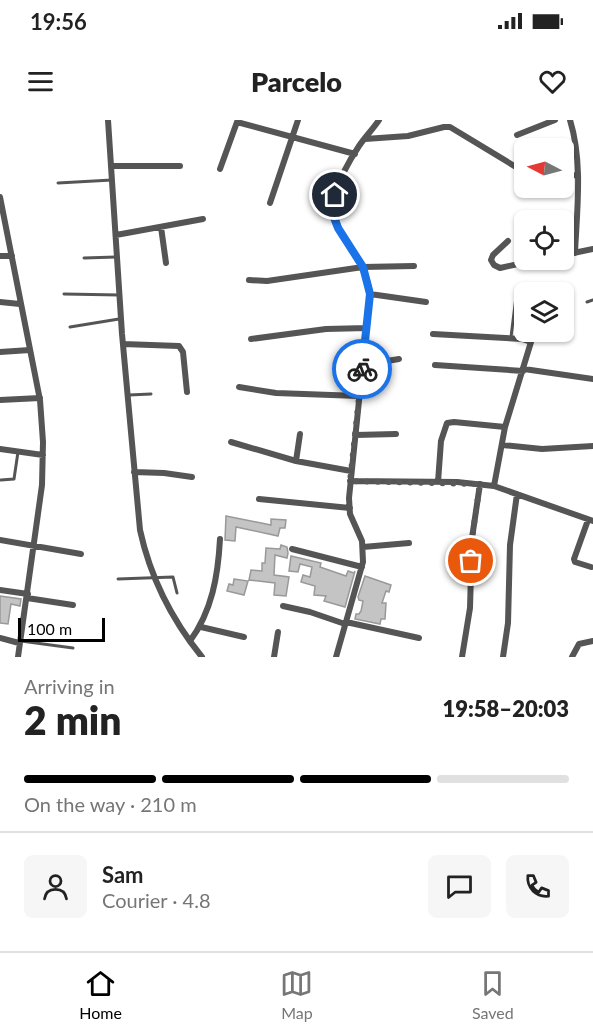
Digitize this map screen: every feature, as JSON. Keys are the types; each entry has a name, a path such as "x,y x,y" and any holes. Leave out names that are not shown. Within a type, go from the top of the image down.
{"street":[{"path":"108,120 123,344 140,530 154,578 190,641 202,657"},
{"path":"270,203 298,120"},
{"path":"336,657 362,567 363,547 350,508 350,481 370,294 363,267 338,228 333,215 335,195 344,173 379,120"},
{"path":"517,135 555,120"},
{"path":"570,120 578,175 575,253 593,249"},
{"path":"220,169 237,121 355,154"},
{"path":"365,139 408,136 450,127 514,166"},
{"path":"111,166 180,166"},
{"path":"574,175 578,175"},
{"path":"0,197 40,398 43,455 35,545 18,657"},
{"path":"116,235 203,219"},
{"path":"161,227 166,263"},
{"path":"508,241 493,255 492,260 494,265 500,267 514,264"},
{"path":"0,256 12,256"},
{"path":"249,280 267,281 363,267 414,266"},
{"path":"370,294 426,302"},
{"path":"0,302 20,304"},
{"path":"251,339 326,329 367,328"},
{"path":"433,334 531,342 505,427 494,486"},
{"path":"123,344 179,346 183,352 187,392"},
{"path":"0,352 30,350"},
{"path":"363,365 399,359"},
{"path":"435,365 524,370 593,379"},
{"path":"239,387 276,393 359,396"},
{"path":"0,400 40,398"},
{"path":"438,482 441,441 447,423 505,427"},
{"path":"296,461 300,434"},
{"path":"355,435 396,434"},
{"path":"231,442 296,461 351,471"},
{"path":"502,445 542,449 593,446"},
{"path":"0,449 43,455"},
{"path":"134,472 192,477"},
{"path":"350,481 438,482 494,486 591,521 574,559 575,562 591,567"},
{"path":"462,657 470,608 472,538 480,484"},
{"path":"503,657 508,623 510,545 517,495"},
{"path":"259,499 350,508"},
{"path":"190,641 201,627 214,592 220,539"},
{"path":"0,540 81,554"},
{"path":"363,547 409,543"},
{"path":"292,549 362,567"},
{"path":"0,590 73,605"},
{"path":"283,606 345,623 418,638"},
{"path":"201,627 244,638"},
{"path":"274,657 278,633"},
{"path":"0,638 19,641"},
{"path":"572,657 579,644 593,641"}],"lane":[{"path":"58,183 112,180"},
{"path":"84,258 117,256"},
{"path":"64,294 120,295"},
{"path":"587,302 593,300"},
{"path":"511,339 514,314"},
{"path":"70,327 121,318"},
{"path":"127,395 151,394"},
{"path":"2,480 14,479 18,452"},
{"path":"118,579 173,577 177,593"},
{"path":"19,641 73,648"}],"building":[{"path":"226,516 271,525 271,519 286,520 285,528 280,528 278,536 236,527 235,541 225,540"},
{"path":"281,545 287,547 287,558 275,555 274,575 289,577 286,596 274,595 275,583 249,580 251,570 262,571 266,548 280,549"},
{"path":"291,556 321,563 320,567 346,576 348,571 354,573 355,571 345,607 324,601 326,596 314,595 315,586 301,582 303,575 310,577 312,567 300,564 298,572 289,571"},
{"path":"365,576 391,585 382,603 386,603 385,619 381,619 380,624 355,619 356,614 361,611 363,601 358,597"},
{"path":"234,579 248,581 244,595 227,591 229,584 233,585"},
{"path":"0,596 21,599 20,606 11,604 8,624 0,623"}],"way so far":[{"path":"362,369 350,481 480,484 471,561"}],"route":[{"path":"335,195 333,215 338,228 363,267 370,294 362,369"}]}
